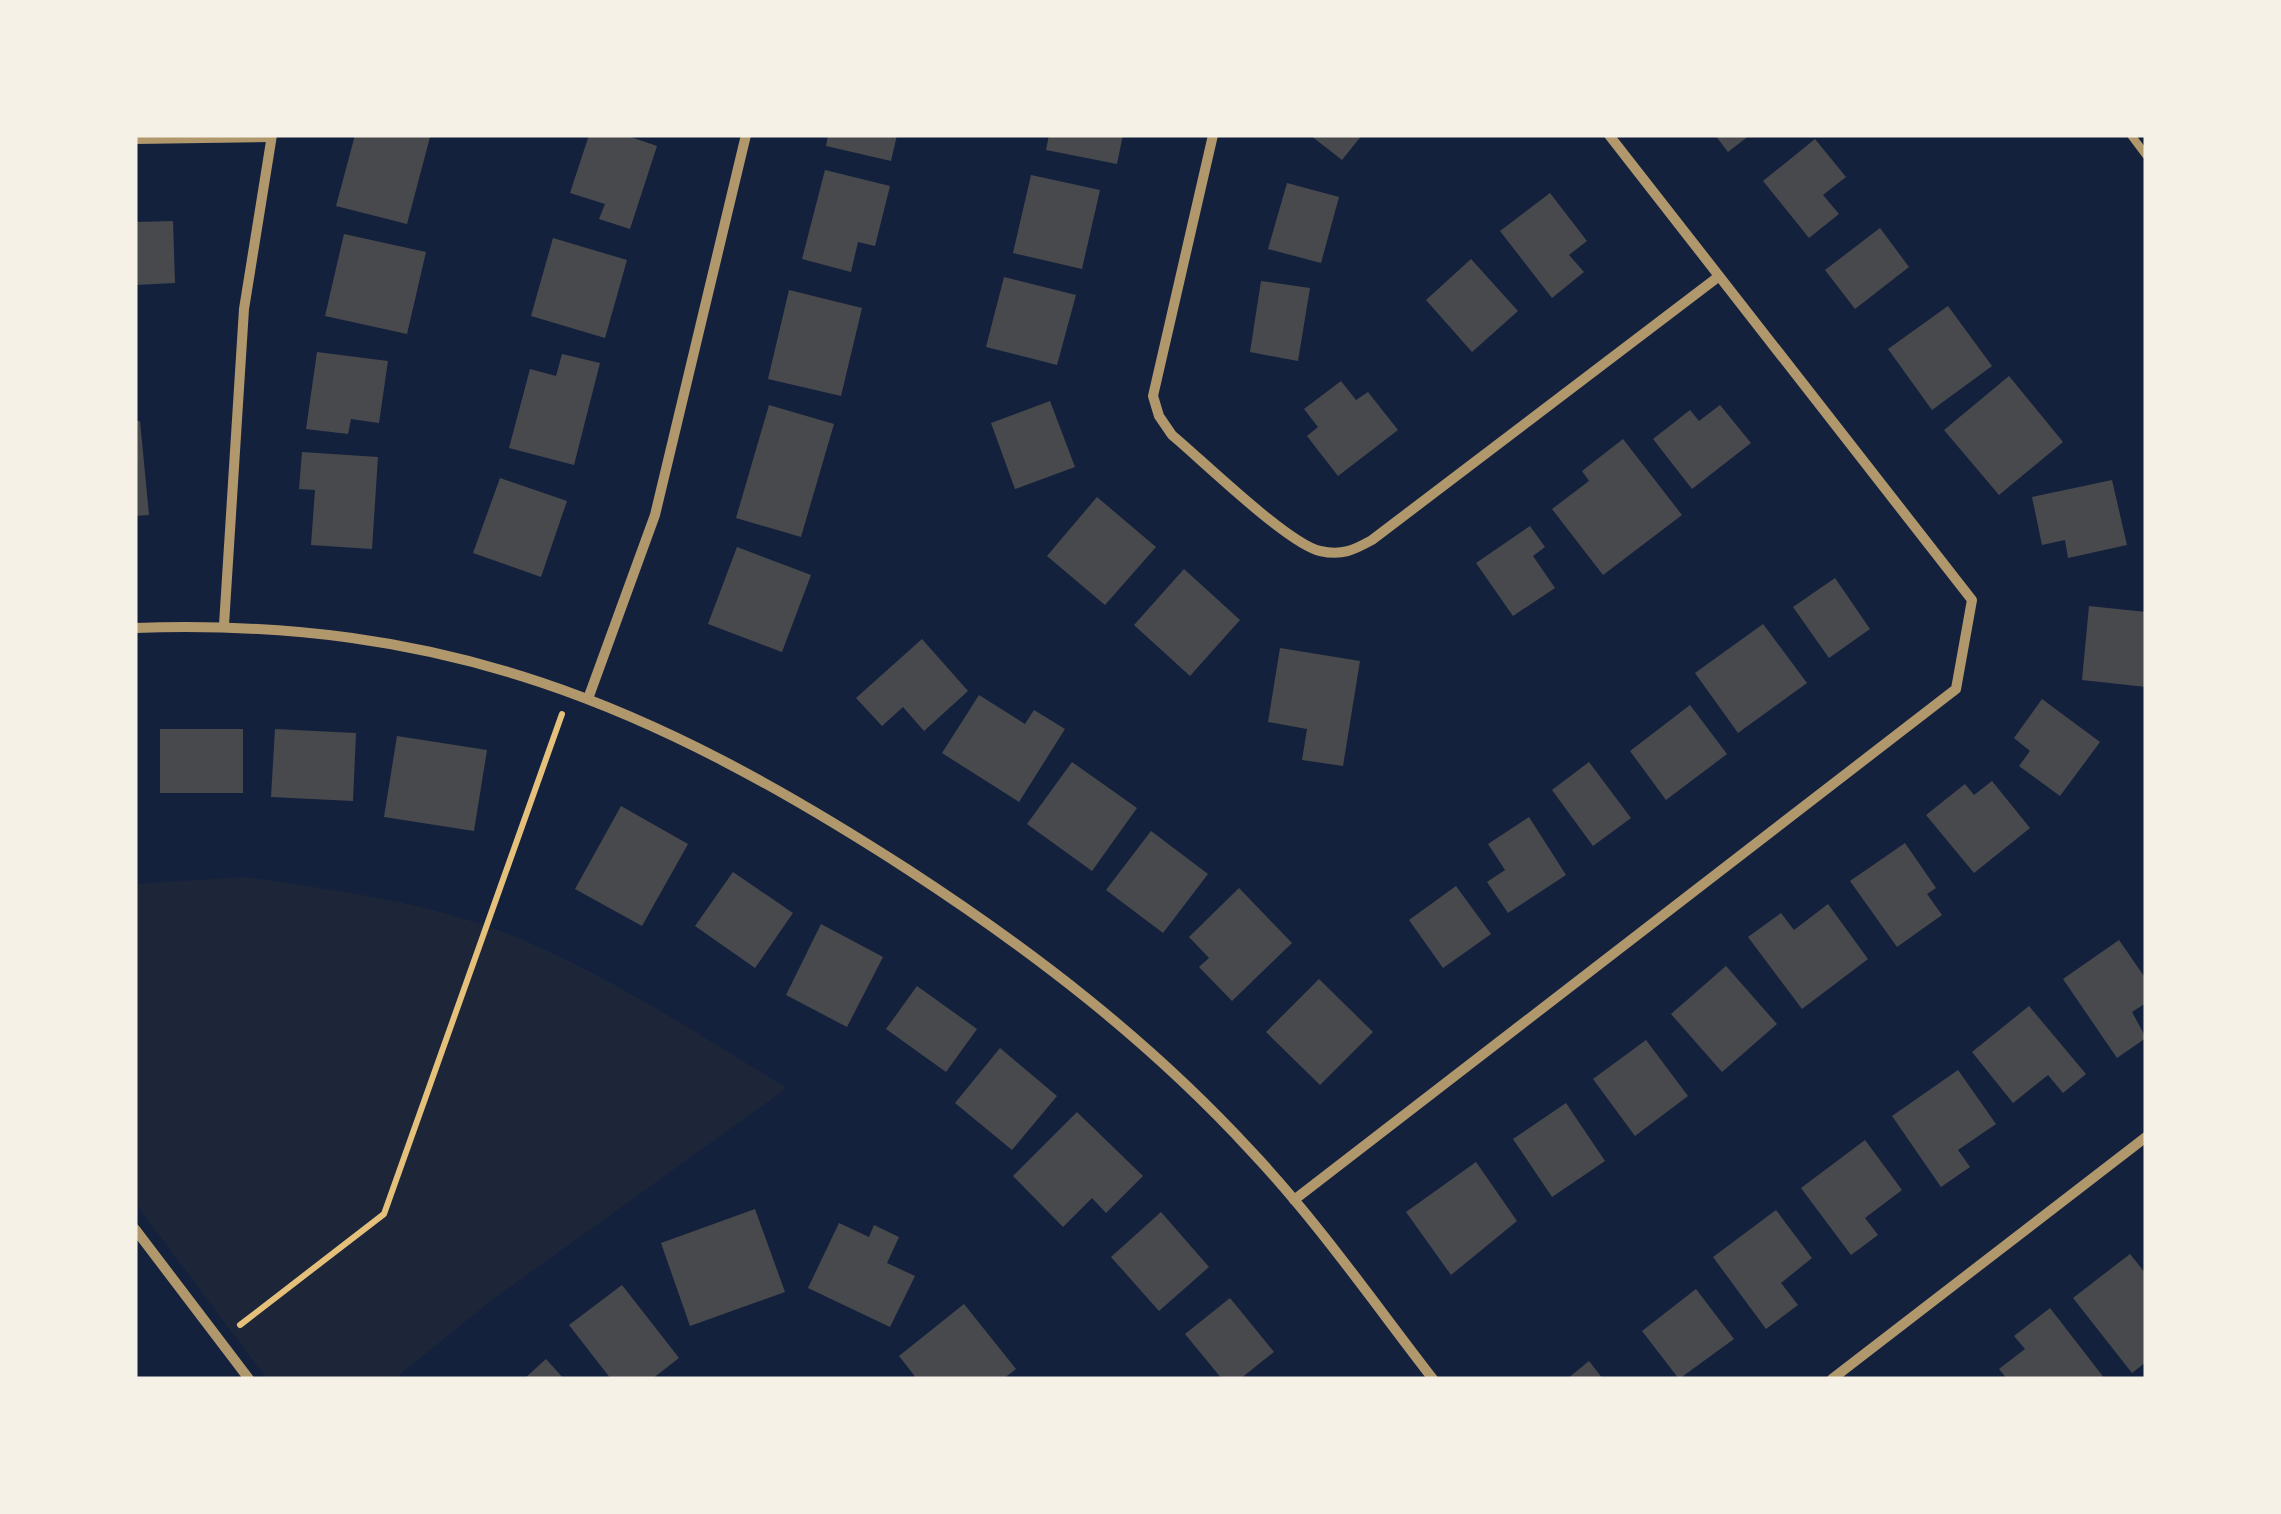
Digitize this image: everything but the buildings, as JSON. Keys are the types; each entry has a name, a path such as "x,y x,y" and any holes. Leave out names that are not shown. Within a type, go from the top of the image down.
{"street":[{"path":"589,696 655,515 746,135"},
{"path":"1213,135 1156,375 1156,406 1172,435 1316,551 1346,554 1372,540 1718,276"},
{"path":"1294,1200 1956,688 1972,600 1609,135"},
{"path":"135,139 272,136 244,309 224,625"},
{"path":"135,628 224,625 422,649 589,696 703,748 795,797 1000,930 1130,1030 1253,1152 1433,1379"},
{"path":"1832,1379 2146,1137"},
{"path":"135,1229 248,1379"}],"lane":[{"path":"2130,135 2146,155"}],"path":[{"path":"220,1341 384,1214 571,689"}],"shaded area":[{"path":"245,877 410,905 506,933 615,985 787,1088 492,1300 394,1379 267,1379 135,1203 135,884"}]}
